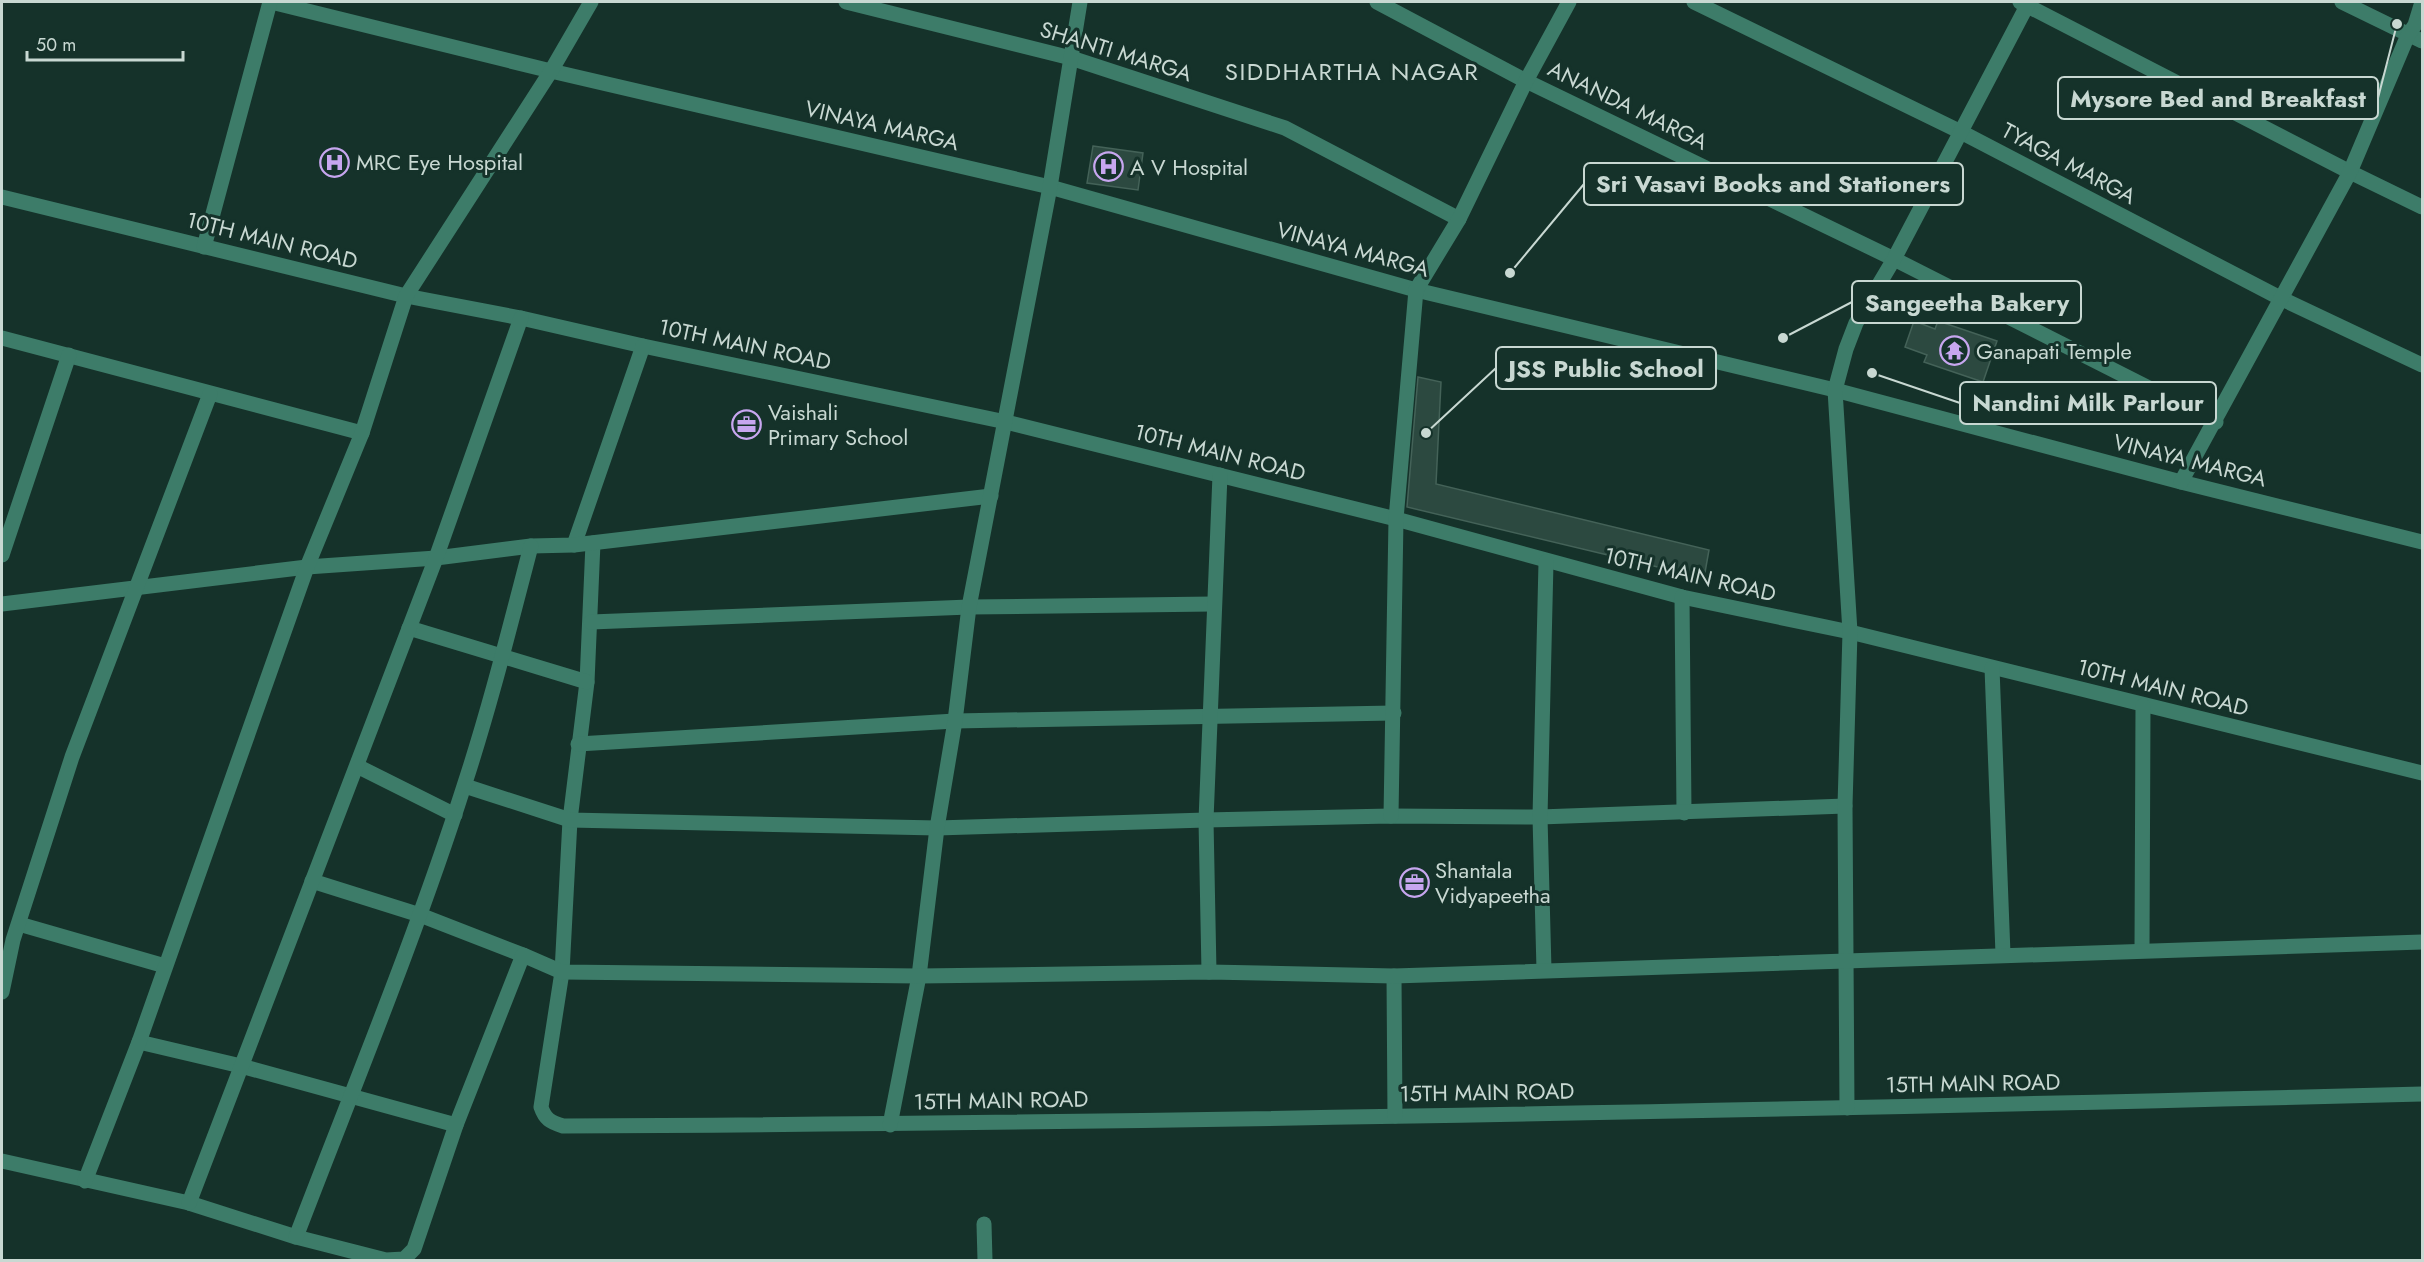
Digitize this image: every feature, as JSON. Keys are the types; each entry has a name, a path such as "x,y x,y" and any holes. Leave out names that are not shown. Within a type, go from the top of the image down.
{"street":[{"path":"204,247 277,2"},
{"name":"VINAYA MARGA","path":"277,2 551,71 1050,187 1416,290 1835,390 2181,482 2422,542"},
{"path":"85,1181 139,1042 308,567 362,433 406,296 551,71 591,2"},
{"name":"SHANTI MARGA","path":"846,2 1071,58 1285,128 1459,219"},
{"path":"890,1125 919,976 936,828 955,721 969,607 1050,187 1080,2"},
{"name":"ANANDA MARGA","path":"1377,2 1526,81 1894,259 2216,422"},
{"path":"1391,816 1395,519 1416,290 1459,219 1526,81 1569,2"},
{"name":"TYAGA MARGA","path":"1694,2 1960,132 2282,299 2422,365"},
{"path":"2342,2 2415,38"},
{"path":"2181,482 2216,422 2350,172 2415,38 2415,25 2422,2"},
{"path":"1847,1108 1848,960 1845,806 1850,632 1835,390 1856,323 1894,259 2026,3 2350,172 2422,207"},
{"name":"10TH MAIN ROAD","path":"2,196 406,296 521,318 1006,422 1395,519 1682,597 1850,632 2422,773"},
{"path":"189,1203 410,628 521,318"},
{"path":"2,338 362,433"},
{"path":"574,545 643,346"},
{"path":"2,555 69,355"},
{"path":"2,992 18,924 72,757 210,394"},
{"path":"1209,972 1206,820 1220,475"},
{"path":"2,604 308,567 436,558 531,546 574,545 991,496"},
{"path":"562,972 570,820 587,682 591,622 592,543"},
{"path":"296,1237 420,915 465,786 531,546"},
{"path":"1544,970 1540,817 1546,561"},
{"path":"1682,597 1684,813"},
{"path":"591,622 969,607 1213,604"},
{"path":"410,628 587,682"},
{"path":"1992,668 2003,954"},
{"path":"2142,950 2143,706"},
{"path":"578,744 955,721 1394,713"},
{"path":"357,766 455,814"},
{"path":"465,786 570,820 936,828 1391,816 1540,817 1845,806"},
{"path":"312,881 420,915 562,972 919,976 1209,972 1395,976 2003,954 2422,942"},
{"path":"18,924 165,966"},
{"path":"2,1161 189,1203 296,1237 386,1260 397,1260 409,1256 414,1249 456,1125 523,955"},
{"name":"15TH MAIN ROAD","path":"562,972 541,1107 544,1117 563,1126 890,1125 1847,1108 2422,1094"},
{"path":"1395,976 1395,1116"},
{"path":"139,1042 241,1066 456,1125"},
{"path":"984,1224 985,1260"}],"building":[{"path":"1093,146 1143,153 1138,190 1087,183"},
{"name":"Ganapati Temple","path":"1914,321 1935,329 1938,321 1997,341 1983,382 1924,362 1927,355 1905,347"},
{"path":"1418,377 1441,382 1436,484 1709,550 1704,578 1407,507"}],"place":[{"name":"Mysore Bed and Breakfast","path":"2397,24"},
{"name":"MRC Eye Hospital","path":"335,162"},
{"name":"A V Hospital","path":"1109,167"},
{"name":"Sri Vasavi Books and Stationers","path":"1510,273"},
{"name":"Sangeetha Bakery","path":"1783,338"},
{"name":"Ganapati Temple","path":"1955,351"},
{"name":"Nandini Milk Parlour","path":"1872,373"},
{"name":"Vaishali Primary School","path":"747,425"},
{"name":"JSS Public School","path":"1426,433"},
{"name":"Shantala Vidyapeetha","path":"1414,883"}],"district":[{"name":"SIDDHARTHA NAGAR","path":"1352,72"}]}
